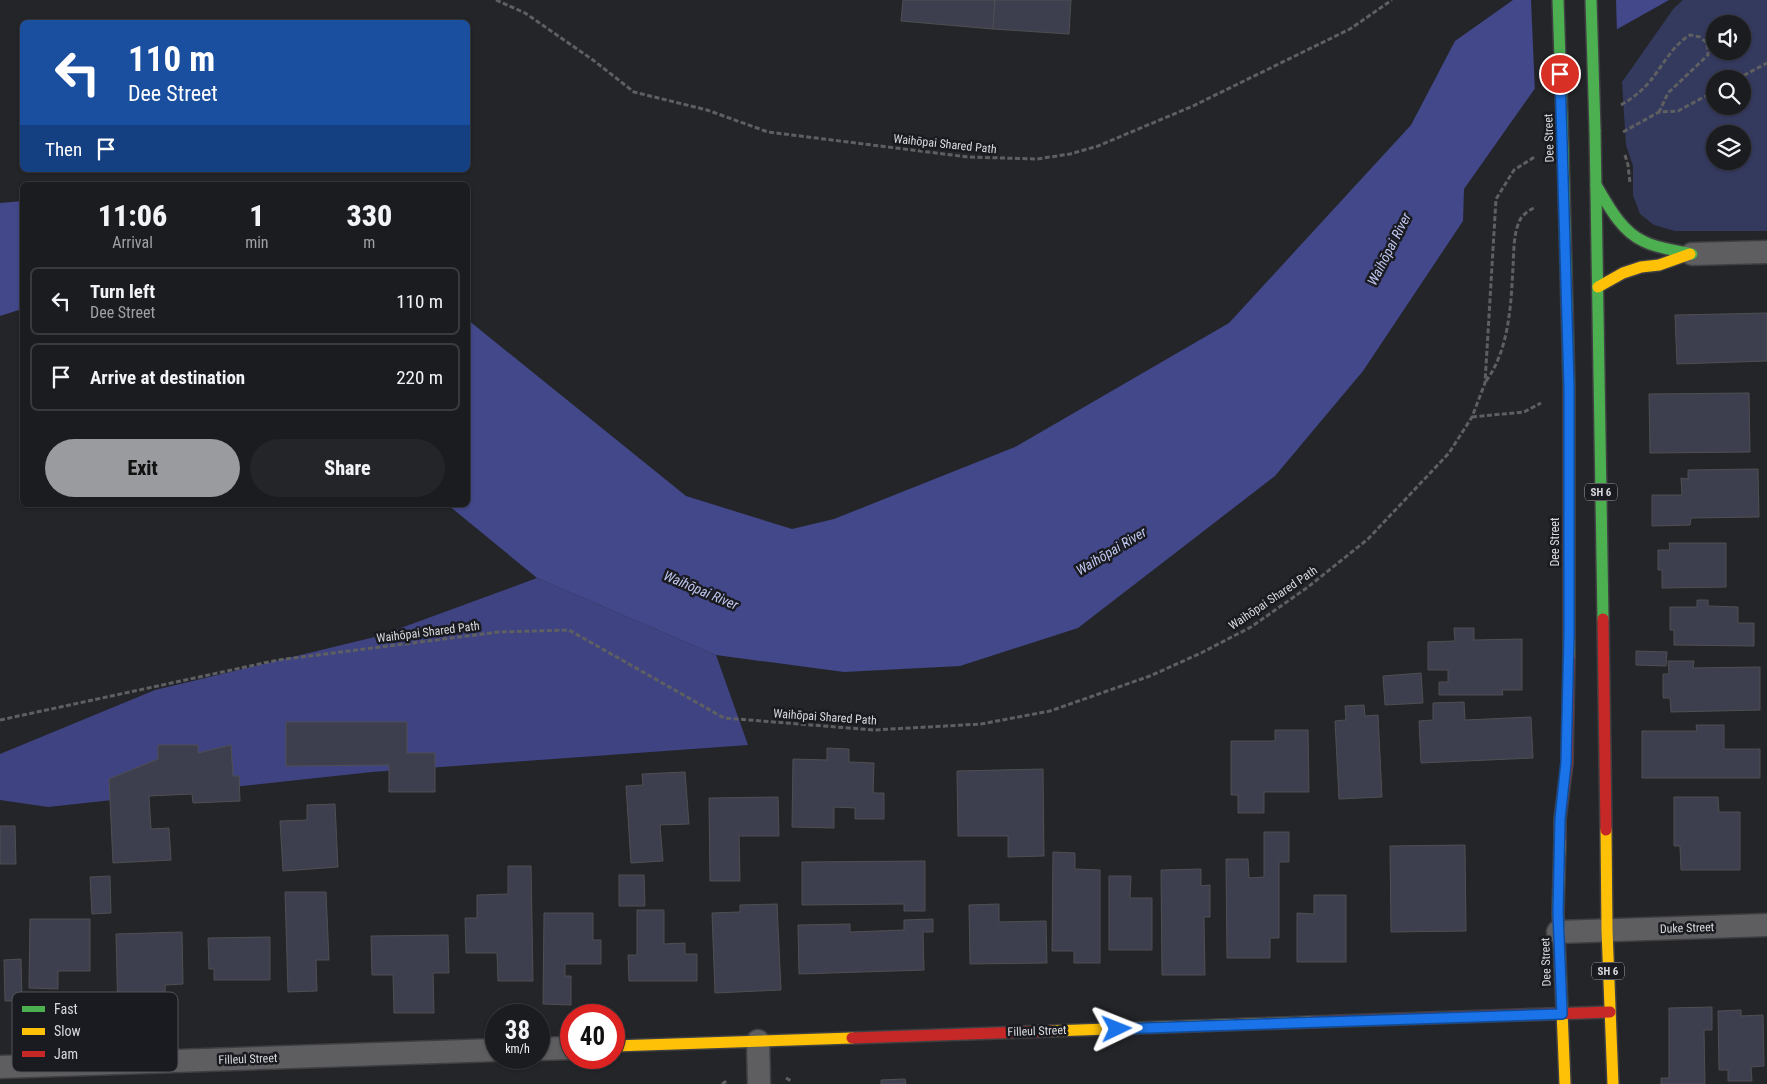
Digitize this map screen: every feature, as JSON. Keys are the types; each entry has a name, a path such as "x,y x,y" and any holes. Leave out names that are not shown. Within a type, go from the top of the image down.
{"main road":[{"name":"Dee Street","path":"1558,0 1569,387 1567,753 1560,819 1558,932 1565,1084"},
{"name":"SH 6","path":"1591,0 1598,288 1607,930 1613,1084"},
{"path":"1596,184 1624,227 1641,241 1692,254"},
{"path":"1598,288 1623,273 1641,267 1659,265 1692,254"},
{"name":"Filleul Street","path":"625,1046 1610,1012"}],"street":[{"path":"1692,254 1767,252"},
{"name":"Duke Street","path":"1558,932 1767,924"},
{"path":"758,1042 759,1084"},
{"name":"Filleul Street","path":"178,1061 485,1050"}],"path":[{"name":"Waihōpai Shared Path","path":"496,0 526,13 593,60 634,92 707,110 768,132 968,157 1036,159 1070,154 1098,146 1193,106 1350,29 1392,0"},
{"path":"1751,72 1767,63"},
{"path":"1620,134 1659,112 1678,111 1706,96"},
{"path":"1485,383 1494,370 1503,344 1512,292 1516,232 1522,218 1530,209 1544,203"},
{"name":"Waihōpai Shared Path","path":"0,720 278,660 499,632 569,630 724,718 874,730 981,724 1050,711 1150,676 1201,653 1250,627 1308,587 1368,539 1449,453 1472,417 1524,412 1569,387"},
{"path":"786,1078 791,1081"},
{"path":"722,1084 728,1080"}],"shaded area":[{"path":"1683,0 1767,0 1767,231 1675,231 1654,225 1640,214 1633,195 1633,166 1626,145 1622,82 1674,8"},
{"path":"537,578 716,655 748,745 372,772 48,807 0,800 0,754 155,690 379,636"}],"water":[{"name":"Waihōpai River","path":"1513,0 1669,0 1550,67 1464,189 1463,221 1363,371 1275,476 1078,628 960,666 844,672 716,655 537,578 450,507 470,507 470,322 686,496 792,529 834,519 1015,447 1229,323 1411,125 1455,41"},
{"path":"20,201 20,310 0,316 0,203"}],"pier":[{"path":"1531,0 1616,0 1617,32 1552,68 1535,93"}],"building":[{"path":"903,0 995,0 993,29 901,21"},
{"path":"995,0 1071,0 1069,34 993,29"},
{"path":"1767,313 1767,361 1677,364 1675,315"},
{"path":"1749,393 1750,452 1650,453 1649,394"},
{"path":"1758,469 1759,517 1691,518 1690,525 1652,526 1652,495 1682,495 1681,478 1688,479 1688,470"},
{"path":"1669,543 1726,543 1726,587 1662,588 1662,570 1658,570 1658,550 1670,550"},
{"path":"1697,600 1708,600 1708,606 1738,607 1738,623 1754,623 1754,646 1674,645 1674,630 1670,630 1670,607 1697,607"},
{"path":"1454,628 1474,628 1474,640 1522,639 1522,690 1502,690 1503,695 1439,695 1439,682 1448,682 1448,670 1428,670 1428,642 1455,641"},
{"path":"1636,651 1667,652 1666,666 1636,665"},
{"path":"1668,661 1694,661 1693,668 1760,667 1760,710 1671,712 1670,698 1663,698 1663,674 1669,674"},
{"path":"1421,673 1423,703 1385,705 1383,676"},
{"path":"1464,702 1465,720 1531,717 1533,758 1421,763 1419,721 1433,720 1433,703"},
{"path":"1364,705 1365,716 1378,715 1382,797 1339,799 1335,721 1346,720 1345,706"},
{"path":"286,722 407,722 407,753 435,753 435,792 389,792 389,765 286,766"},
{"path":"1696,725 1724,725 1724,749 1760,749 1760,778 1642,778 1642,731 1697,731"},
{"path":"1275,730 1308,730 1309,792 1264,792 1264,813 1238,813 1238,795 1231,795 1231,741 1275,741"},
{"path":"158,745 198,745 198,753 231,745 233,776 239,776 240,801 193,803 192,794 149,796 151,829 169,828 171,860 113,863 109,779 158,759"},
{"path":"827,748 849,749 849,762 874,763 873,793 884,793 884,819 855,819 855,808 834,807 834,828 792,827 793,759 827,760"},
{"path":"1043,769 1044,856 1008,857 1008,836 958,836 957,771"},
{"path":"685,772 689,824 660,825 663,861 631,863 626,786 643,785 642,774"},
{"path":"778,797 779,836 739,836 740,881 710,881 709,798"},
{"path":"1674,797 1718,797 1719,812 1740,812 1740,870 1681,870 1680,846 1674,846"},
{"path":"335,804 338,867 283,871 280,821 307,820 307,805"},
{"path":"0,826 15,826 16,864 0,864"},
{"path":"1264,832 1289,832 1289,862 1279,862 1279,938 1270,938 1270,958 1227,958 1226,859 1248,859 1249,878 1264,877"},
{"path":"1465,845 1466,931 1391,932 1390,846"},
{"path":"1053,852 1075,853 1075,869 1100,870 1100,963 1074,963 1074,951 1052,951"},
{"path":"925,861 925,911 904,911 904,904 802,905 802,862"},
{"path":"508,866 531,866 533,981 498,981 497,953 466,953 465,918 477,918 477,895 508,894"},
{"path":"1201,869 1201,886 1210,885 1210,917 1204,917 1205,975 1162,975 1161,870"},
{"path":"619,875 644,875 645,906 619,906"},
{"path":"110,876 111,913 92,914 90,877"},
{"path":"1109,876 1131,876 1130,898 1152,898 1152,950 1109,950"},
{"path":"285,892 326,892 329,960 316,960 317,991 288,992"},
{"path":"1314,895 1346,895 1346,962 1297,962 1297,913 1314,914"},
{"path":"777,904 781,990 715,993 712,913 740,912 740,905"},
{"path":"999,904 999,922 1046,921 1047,963 970,964 969,905"},
{"path":"637,910 664,910 664,944 685,943 685,954 697,954 697,981 629,981 628,955 637,955"},
{"path":"544,913 593,913 593,940 601,940 601,964 565,964 565,976 571,976 571,1004 543,1004"},
{"path":"30,919 90,919 90,971 58,971 58,989 29,988"},
{"path":"933,919 933,932 923,932 924,970 799,974 798,925 850,924 850,932 904,930 904,920"},
{"path":"182,932 183,984 165,985 165,992 117,992 116,934"},
{"path":"448,935 449,973 433,973 434,1013 394,1013 393,975 372,975 371,936"},
{"path":"270,937 270,980 214,980 214,969 209,969 208,938"},
{"path":"21,959 22,992 12,992 12,1001 5,1001 4,960"},
{"path":"1712,1007 1712,1030 1704,1030 1705,1084 1661,1084 1661,1078 1669,1078 1669,1008"},
{"path":"1741,1010 1741,1016 1763,1015 1764,1066 1751,1067 1752,1081 1728,1081 1728,1070 1719,1070 1718,1011"},
{"path":"905,1079 906,1084 881,1084 881,1080"}],"traffic: fast":[{"path":"1558,0 1563,149"},
{"path":"1591,0 1595,130"},
{"path":"1595,130 1603,619"},
{"path":"1563,149 1569,451"},
{"path":"1596,185 1610,209 1635,237 1655,246 1692,254"}],"traffic: slow":[{"path":"1598,287 1623,273 1641,267 1659,265 1690,254"},
{"path":"1569,451 1569,657"},
{"path":"1606,830 1607,930 1613,1084"},
{"path":"1560,841 1558,912 1565,1084"},
{"path":"1051,1031 1311,1022"},
{"path":"625,1046 852,1038"}],"traffic: jam":[{"path":"1603,619 1606,830"},
{"path":"1560,841 1560,819 1567,763 1569,657"},
{"path":"1311,1022 1610,1012"},
{"path":"852,1038 1051,1031"}],"route":[{"path":"1117,1029 1562,1014 1558,912 1560,819 1566,763 1569,635 1569,387 1560,74"}]}
